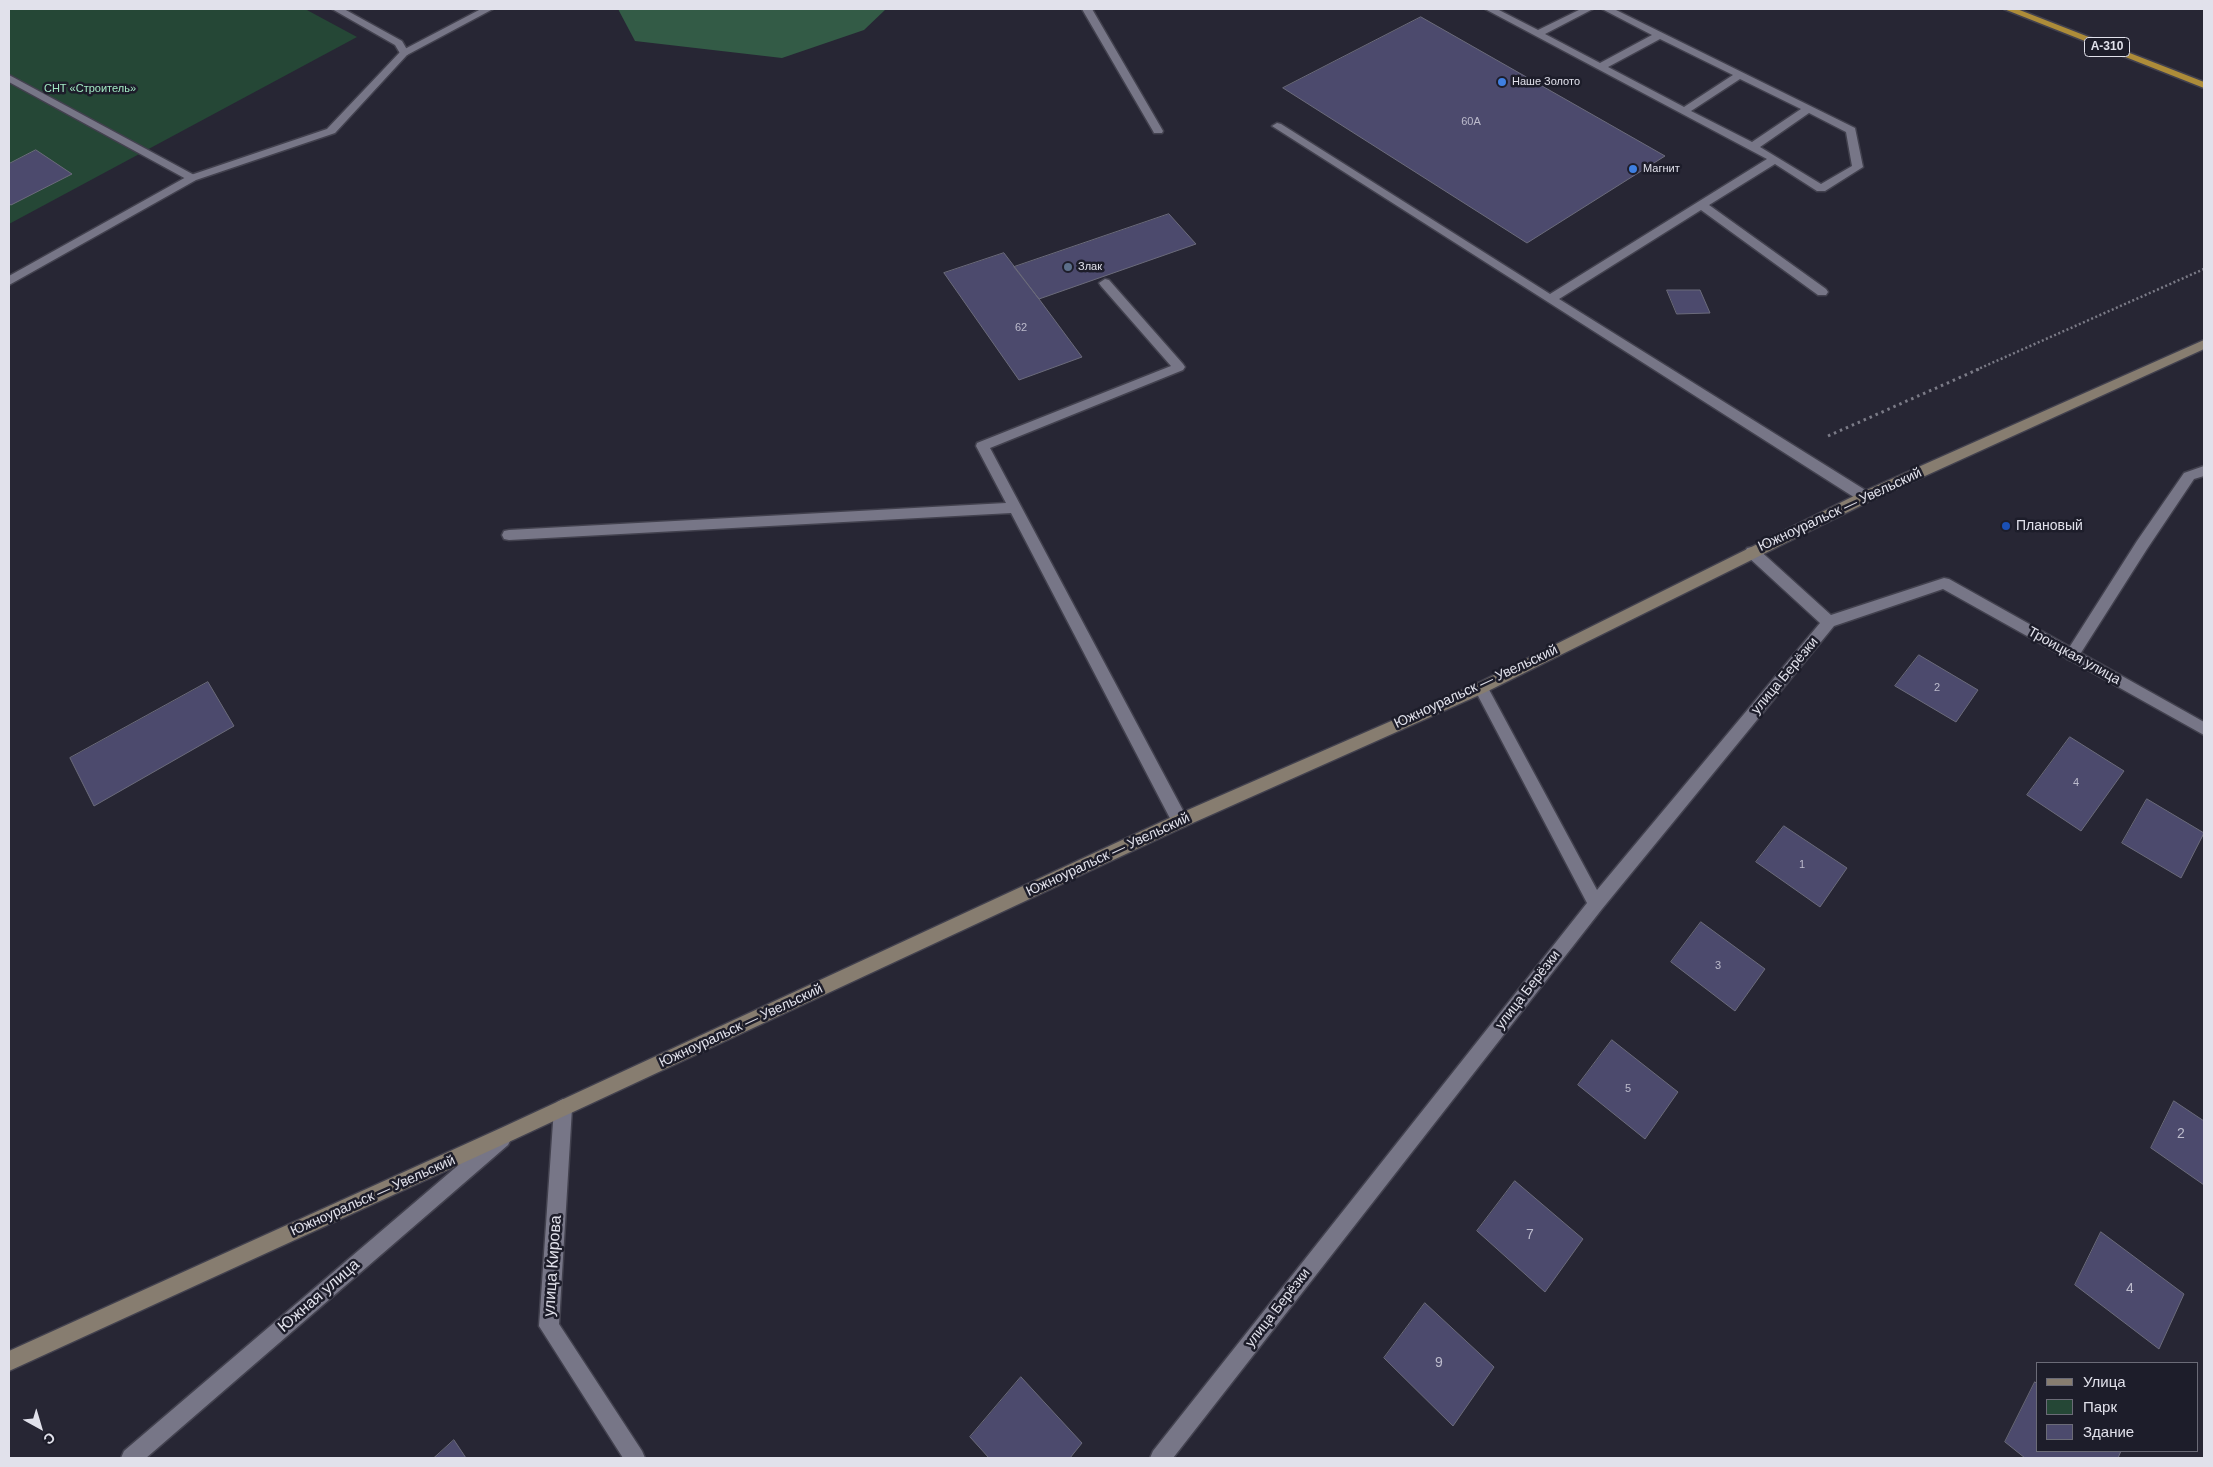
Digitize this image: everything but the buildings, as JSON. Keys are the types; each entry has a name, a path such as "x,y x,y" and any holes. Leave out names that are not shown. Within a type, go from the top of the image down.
{"highway":[{"name":"А-310","path":"2009,9 2204,85"}],"street":[{"path":"337,9 400,43 404,54"},
{"path":"9,281 192,178 330,131 404,54 488,9"},
{"path":"1087,9 1158,131"},
{"path":"1490,9 1752,146 1821,189 1858,167 1851,130 1607,9"},
{"path":"1538,34 1588,9"},
{"path":"1600,67 1660,35"},
{"path":"1684,111 1740,75"},
{"path":"9,78 192,178"},
{"path":"1752,146 1809,109"},
{"path":"1277,126 1865,497"},
{"path":"1550,299 1775,159"},
{"path":"1700,205 1822,292"},
{"path":"1105,283 1180,367 982,446 1180,822"},
{"name":"Южноуральск — Увельский","path":"9,1361 507,1134 1180,822 1481,688 1865,497 2204,344"},
{"path":"2072,655 2142,545 2189,476 2204,471"},
{"path":"509,535 1014,508"},
{"path":"1752,552 1830,622"},
{"name":"Троицкая улица","path":"1830,622 1944,583 2204,729"},
{"name":"улица Берёзки","path":"1160,1458 1596,904 1830,622"},
{"path":"1481,688 1596,904"},
{"name":"улица Кирова","path":"563,1108 548,1326 634,1458"},
{"name":"Южная улица","path":"131,1458 507,1134"}],"path":[{"path":"1794,452 2204,268"}],"green space":[{"name":"СНТ «Строитель»","path":"9,9 305,9 357,37 9,224"},
{"path":"618,9 886,9 864,30 782,58 635,41"}],"place":[{"name":"Наше Золото","path":"1502,82"},
{"name":"Магнит","path":"1633,169"},
{"name":"Злак","path":"1068,267"},
{"name":"Плановый","path":"2006,526"}]}
